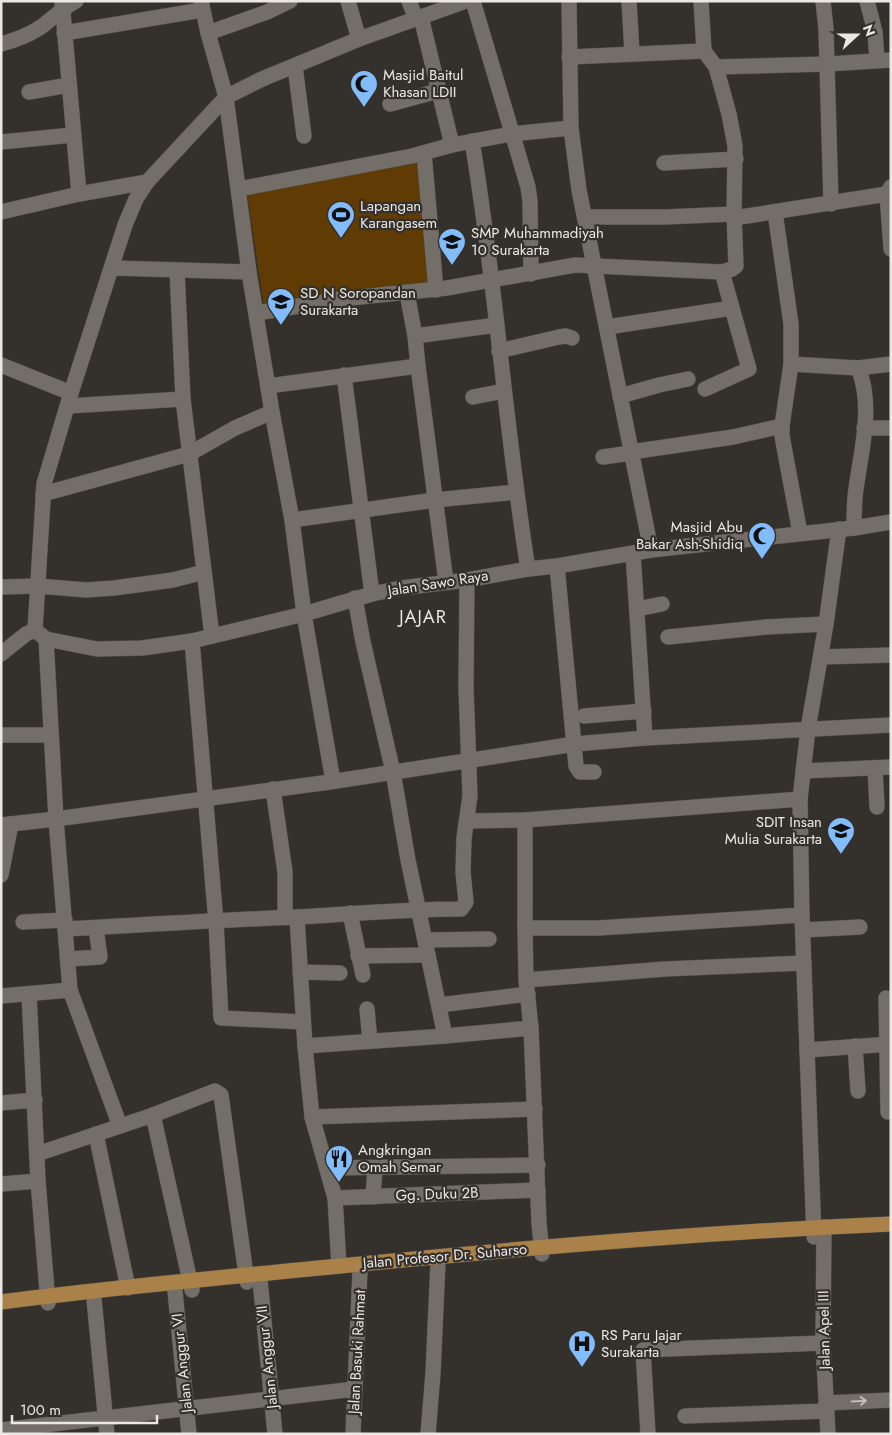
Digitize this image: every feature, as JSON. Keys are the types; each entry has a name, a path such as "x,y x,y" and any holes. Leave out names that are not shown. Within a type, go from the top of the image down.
{"main road":[{"name":"Jalan Profesor Dr. Suharso","path":"1,1310 47,1300 128,1288 191,1286 360,1267 542,1251 819,1232 891,1224"},
{"name":"Jalan Profesor Dr. Suharso","path":"819,1232 891,1232"},
{"name":"Jalan Profesor Dr. Suharso","path":"360,1267 438,1263 542,1251"},
{"name":"Jalan Profesor Dr. Suharso","path":"1,1302 94,1299 175,1292 191,1286"}],"street":[{"path":"208,33 267,12 290,1"},
{"path":"348,1 359,39"},
{"path":"409,1 419,18 452,144"},
{"path":"120,1126 70,990 51,736 40,635 38,586 43,494 69,399 125,225 136,199 147,182 226,97 262,78 359,39 466,1"},
{"path":"473,1 528,187 531,274"},
{"path":"569,1 571,128 579,190 651,550"},
{"path":"630,1 632,53"},
{"path":"256,313 341,300 436,290 575,265 722,272 732,269 736,266 734,216 736,160 733,132 716,67 704,51 702,1"},
{"path":"823,1 827,64 831,204"},
{"path":"716,67 827,64 884,60 867,1"},
{"path":"65,5 64,33 79,194"},
{"path":"1,44 33,32 65,5"},
{"path":"64,33 202,6 226,97 249,272 292,520 304,614 333,781"},
{"path":"569,57 704,51"},
{"path":"295,66 304,136"},
{"path":"28,92 69,86"},
{"path":"390,104 438,91"},
{"path":"239,189 424,152 452,144 511,134 571,128"},
{"path":"1,142 74,136"},
{"path":"472,141 492,281 516,492 528,569"},
{"path":"424,152 436,290"},
{"path":"664,163 736,160"},
{"path":"1,212 79,194 147,182"},
{"path":"126,186 136,199"},
{"path":"584,217 734,216 831,204 890,192 891,249"},
{"path":"775,212 790,324 791,364 782,426 800,533"},
{"path":"112,268 249,272"},
{"path":"177,270 183,398 212,636"},
{"path":"706,389 749,370 722,272"},
{"path":"407,293 415,336 446,582"},
{"path":"606,327 732,308"},
{"path":"415,336 496,325"},
{"path":"500,351 558,336 572,338"},
{"path":"791,364 858,368 891,364"},
{"path":"1,365 69,399 183,398"},
{"path":"268,386 418,366"},
{"name":"Jalan Apel III","path":"828,1434 819,1232 807,1050 800,799 808,728 826,624 846,529 856,492 864,428 864,390 858,368"},
{"path":"344,375 372,594"},
{"path":"620,396 688,379"},
{"path":"473,396 504,391"},
{"path":"43,494 189,454 235,428 272,412"},
{"path":"604,457 733,437 782,426"},
{"path":"864,428 891,428"},
{"path":"292,520 435,500 516,492"},
{"name":"Jalan Sawo Raya","path":"40,635 97,649 142,648 192,641 304,614 355,598 401,588 467,580 651,550 846,529 891,522"},
{"path":"634,553 646,738"},
{"path":"557,566 577,770 580,772 594,772"},
{"path":"1,587 38,586 86,590 114,588 173,580 204,572"},
{"path":"23,922 96,928 418,909 462,909 466,902 463,872 464,838 470,796 466,687 467,580"},
{"path":"355,598 363,642 393,772 408,860 445,1036"},
{"path":"637,609 662,604"},
{"path":"668,637 766,627 826,624"},
{"path":"1,654 26,634 40,635"},
{"path":"192,641 216,922 221,1018 303,1022"},
{"path":"820,657 891,655"},
{"path":"584,716 644,711"},
{"path":"1,875 6,824 56,819 333,781 575,744 808,728 891,725"},
{"path":"1,735 51,736"},
{"path":"803,771 891,767"},
{"path":"875,768 877,806"},
{"path":"273,789 300,972 312,1117 335,1198 339,1269"},
{"path":"467,821 525,820 800,799"},
{"path":"525,820 527,987 531,1028 542,1251"},
{"path":"350,913 363,976"},
{"path":"525,928 598,928 802,922 860,927"},
{"path":"68,960 100,957 96,928"},
{"path":"358,956 489,939"},
{"path":"438,1005 527,987 665,970 804,963"},
{"path":"300,972 340,973"},
{"path":"1,996 70,990"},
{"path":"29,994 38,1180 47,1300"},
{"path":"886,998 888,1112"},
{"path":"367,1009 370,1041"},
{"path":"305,1046 531,1028"},
{"path":"807,1050 888,1044"},
{"path":"855,1046 858,1091"},
{"name":"Jalan Anggur VII","path":"153,1115 216,1091 221,1095 271,1398 275,1434"},
{"path":"1,1103 35,1100"},
{"path":"312,1117 535,1109"},
{"path":"37,1154 153,1115 191,1286"},
{"path":"96,1134 128,1288"},
{"path":"327,1168 538,1165"},
{"path":"417,1195 419,1167"},
{"path":"373,1197 375,1168"},
{"path":"1,1184 38,1180"},
{"name":"Gg. Duku 2B","path":"335,1198 538,1190"},
{"path":"428,1434 438,1263"},
{"name":"Jalan Basuki Rahmat","path":"353,1434 360,1267"},
{"name":"Jalan Anggur VI","path":"175,1292 189,1434"},
{"path":"94,1299 107,1434"},
{"path":"648,1434 643,1350 823,1343"},
{"path":"1,1430 34,1430 105,1418 355,1390"},
{"path":"685,1416 826,1407 891,1400"}],"shaded area":[{"name":"Lapangan Karangasem","path":"417,163 434,285 264,307 247,193"}],"place":[{"name":"Masjid Baitul Khasan LDII","path":"364,108"},
{"name":"Lapangan Karangasem","path":"341,239"},
{"name":"SMP Muhammadiyah 10 Surakarta","path":"452,266"},
{"name":"SD N Soropandan Surakarta","path":"281,326"},
{"name":"Masjid Abu Bakar Ash-Shidiq","path":"762,560"},
{"name":"SDIT Insan Mulia Surakarta","path":"841,855"},
{"name":"Angkringan Omah Semar","path":"339,1183"},
{"name":"RS Paru Jajar Surakarta","path":"582,1368"}],"district":[{"name":"JAJAR","path":"423,617"}]}
